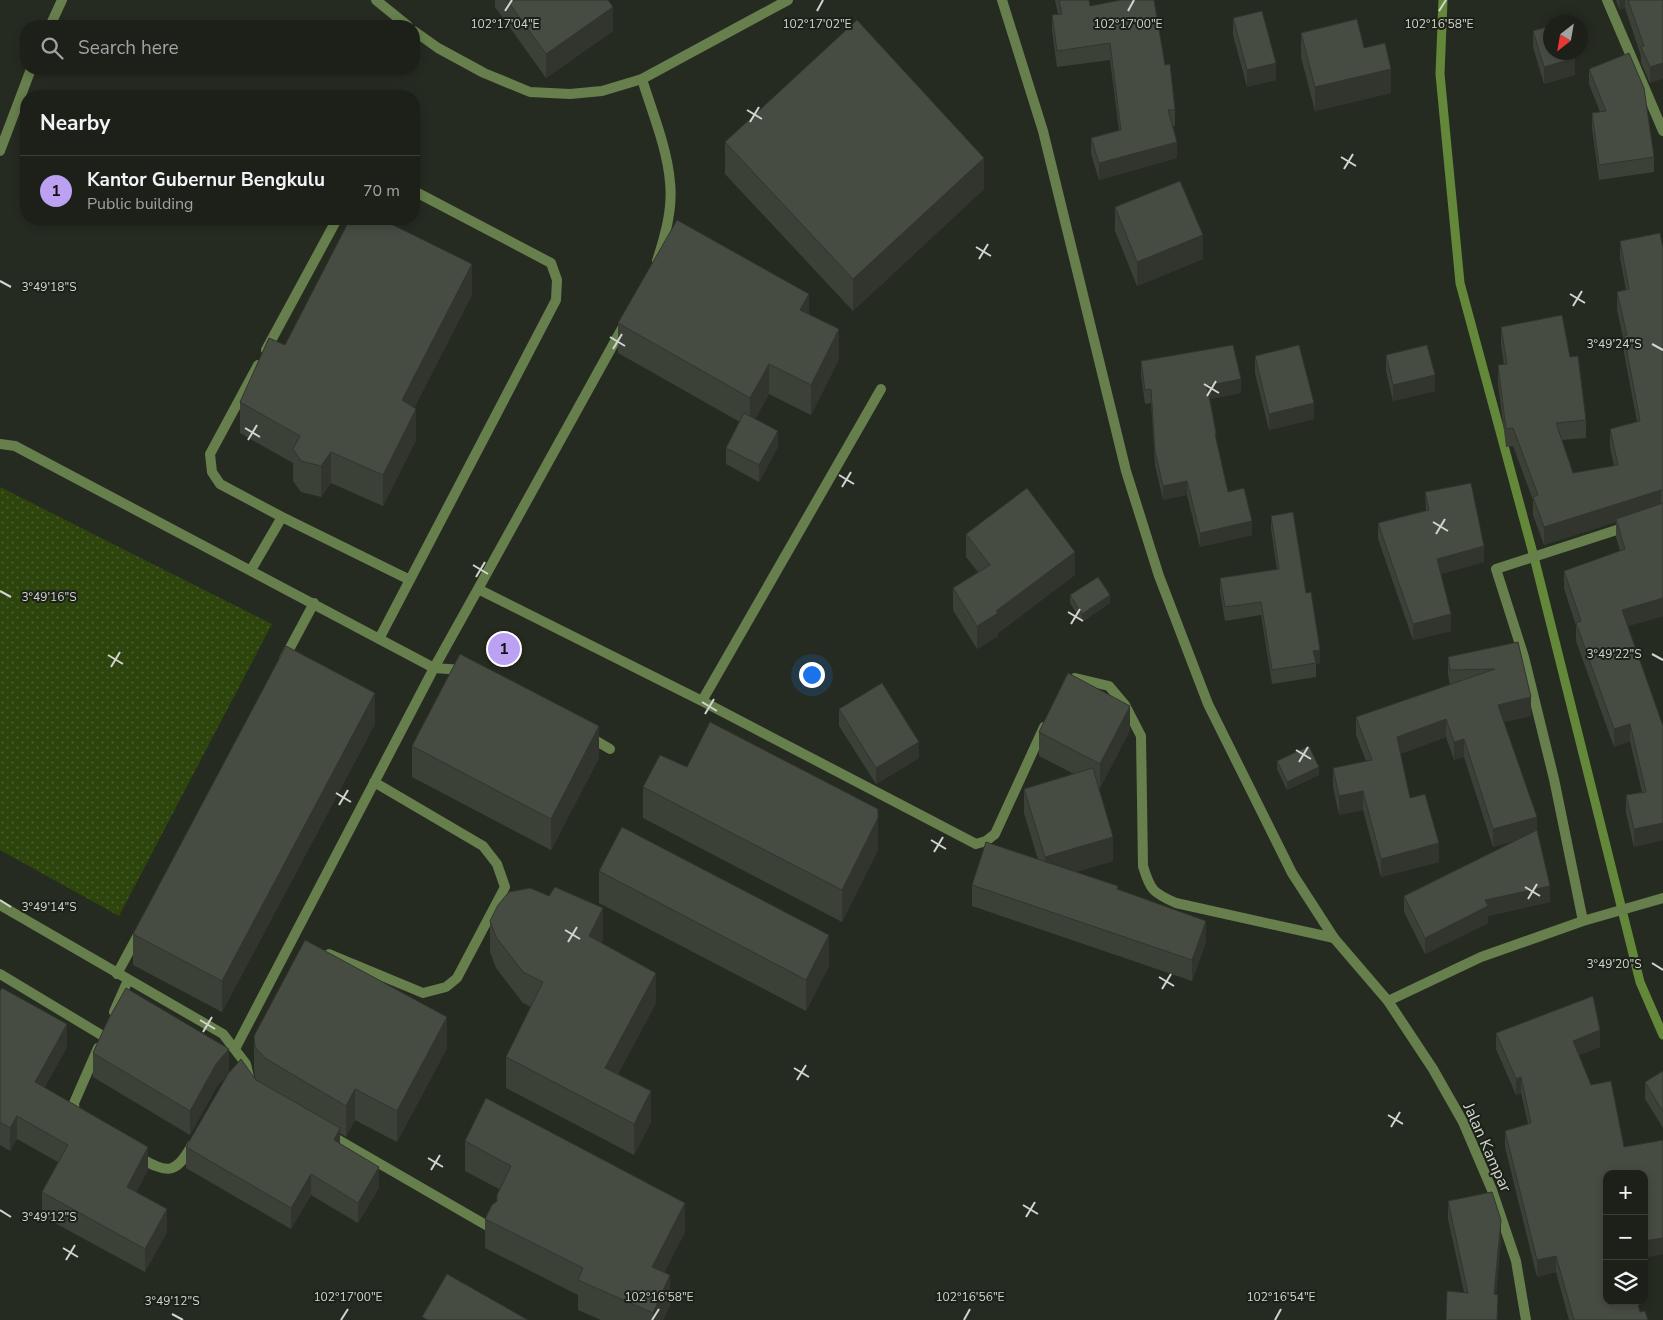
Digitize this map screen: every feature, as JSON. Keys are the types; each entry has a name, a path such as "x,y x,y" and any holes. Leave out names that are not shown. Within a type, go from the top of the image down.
{"street":[{"path":"53,20 62,0"},
{"path":"376,0 401,20"},
{"path":"420,35 438,48 484,73 530,92 570,94 602,91 642,79 788,0"},
{"name":"Jalan Kampar","path":"1002,0 1043,131 1126,471 1159,576 1208,704 1292,873 1334,938 1388,1001 1433,1068 1462,1122 1492,1190 1516,1261 1526,1320"},
{"path":"1607,0 1663,130"},
{"path":"23,90 29,75"},
{"path":"642,79 664,152 670,183 668,223 653,268"},
{"path":"0,151 20,98"},
{"path":"379,639 556,300 557,280 551,263 420,194"},
{"path":"334,225 210,454 212,472 220,484 410,580"},
{"path":"235,1049 297,940 374,782 434,668 629,316"},
{"path":"702,701 881,389"},
{"path":"0,444 15,446 434,668 472,671"},
{"path":"251,570 282,517"},
{"path":"1584,921 1554,779 1524,657 1496,569 1636,523"},
{"path":"478,589 702,701 976,844 986,841 995,834 1050,716"},
{"path":"281,665 314,603"},
{"path":"1062,689 1075,678 1109,686 1126,705 1141,736 1142,866 1148,885 1156,894 1176,903 1334,938"},
{"path":"578,730 610,749"},
{"path":"319,950 423,994 446,987 457,978 504,887 497,864 483,846 374,782"},
{"path":"1388,1001 1481,957 1584,921 1663,898"},
{"path":"0,905 223,1034 246,1064 249,1081 254,1088"},
{"path":"117,974 145,921"},
{"path":"0,974 107,1028"},
{"path":"83,1126 74,1116 74,1103 128,980"},
{"path":"235,1075 246,1064"},
{"path":"320,1130 491,1228"},
{"path":"131,1153 165,1170 175,1168 184,1160 198,1134"}],"green space":[{"path":"0,487 272,624 119,916 0,850"}],"building":[{"path":"507,0 608,0 613,7 546,54"},
{"path":"1059,0 1089,0 1090,6 1121,0 1154,0 1165,65 1170,64 1175,110 1168,110 1177,142 1099,163 1091,138 1121,130 1110,43 1057,51 1052,15 1062,14"},
{"path":"1628,0 1663,0 1663,63 1650,67 1641,47 1644,46"},
{"path":"1262,11 1276,63 1247,70 1233,18"},
{"path":"1357,19 1364,48 1385,43 1391,69 1315,87 1301,33"},
{"path":"857,20 984,158 853,279 725,142"},
{"path":"1543,28 1543,60 1568,60 1544,67 1533,31"},
{"path":"1629,53 1644,88 1654,157 1599,165 1592,113 1606,111 1589,69"},
{"path":"1180,181 1203,235 1137,262 1115,207"},
{"path":"677,220 809,294 800,310 839,329 811,385 769,364 750,398 618,323"},
{"path":"347,225 393,225 472,264 402,400 416,409 383,475 331,452 321,466 301,461 293,449 300,436 240,402 269,338 285,345"},
{"path":"1660,233 1663,248 1663,490 1544,527 1533,497 1538,495 1513,428 1506,429 1498,365 1507,364 1501,327 1562,315 1570,357 1578,356 1586,420 1556,423 1573,473 1618,465 1610,429 1640,421 1624,336 1627,335 1617,292 1629,289 1620,241"},
{"path":"1233,345 1241,379 1207,386 1228,492 1244,488 1252,521 1200,533 1187,481 1163,486 1155,451 1151,389 1145,390 1141,361"},
{"path":"1299,345 1314,403 1269,414 1255,356"},
{"path":"1427,345 1435,375 1393,385 1386,355"},
{"path":"744,413 778,431 759,465 726,448"},
{"path":"1471,483 1484,546 1437,559 1451,614 1413,624 1378,523 1429,510 1425,492"},
{"path":"1027,488 1075,552 996,611 998,613 977,626 953,588 990,565 966,534"},
{"path":"1663,503 1663,598 1622,610 1663,726 1663,823 1634,829 1626,795 1646,792 1630,724 1614,729 1576,623 1581,621 1564,571 1625,549 1616,519"},
{"path":"1293,512 1306,593 1311,592 1320,650 1313,651 1316,663 1272,670 1261,602 1225,607 1220,578 1279,569 1271,516"},
{"path":"1098,577 1110,595 1082,614 1070,595"},
{"path":"1518,642 1531,697 1498,705 1537,817 1493,829 1464,739 1454,742 1446,719 1397,737 1410,798 1425,794 1439,843 1381,859 1363,791 1339,796 1333,768 1372,760 1356,717 1495,669 1450,670 1448,657"},
{"path":"286,646 375,693 222,981 133,934"},
{"path":"460,654 599,726 551,819 412,746"},
{"path":"1068,673 1130,706 1100,764 1039,732"},
{"path":"882,683 919,742 876,768 839,709"},
{"path":"710,722 878,809 878,818 842,890 643,787 660,755 687,767"},
{"path":"1309,746 1319,767 1287,782 1277,761"},
{"path":"1093,768 1113,837 1045,857 1024,789"},
{"path":"622,827 829,935 806,980 599,871"},
{"path":"1537,830 1550,886 1485,900 1488,906 1425,938 1404,896"},
{"path":"986,842 1118,886 1117,889 1206,921 1192,960 972,885"},
{"path":"555,887 603,908 589,936 656,973 605,1068 651,1091 634,1124 506,1057 543,982 523,972 496,937 490,921 498,905 509,892 530,888 549,896"},
{"path":"305,940 447,1017 397,1111 355,1089 346,1106 265,1058 255,1047 254,1036"},
{"path":"2,988 67,1024 35,1082 148,1147 127,1187 167,1209 145,1249 42,1192 68,1145 17,1116 10,1128 0,1122 0,991"},
{"path":"126,988 229,1049 216,1064 190,1111 93,1053 108,1020"},
{"path":"1593,996 1600,1030 1573,1041 1591,1085 1611,1081 1624,1147 1663,1140 1663,1238 1648,1240 1648,1170 1603,1170 1603,1305 1638,1305 1640,1312 1645,1311 1648,1320 1574,1320 1556,1256 1537,1260 1505,1131 1531,1123 1521,1077 1516,1079 1496,1033"},
{"path":"241,1059 256,1080 340,1128 334,1140 379,1167 358,1203 311,1174 291,1208 186,1147 228,1074"},
{"path":"1663,1071 1663,1112 1645,1082"},
{"path":"486,1098 685,1203 652,1267 670,1275 653,1313 578,1280 583,1268 485,1219 492,1205 497,1201 497,1195 511,1166 465,1141"},
{"path":"1492,1192 1501,1220 1494,1294 1498,1295 1497,1320 1446,1320 1447,1291 1468,1293 1448,1201"},
{"path":"447,1274 528,1320 428,1320 422,1317"}],"waterway":[{"path":"1443,0 1440,74 1460,283 1534,557 1640,982 1663,1035"}],"place":[{"name":"Kantor Gubernur Bengkulu","path":"504,649"}]}
